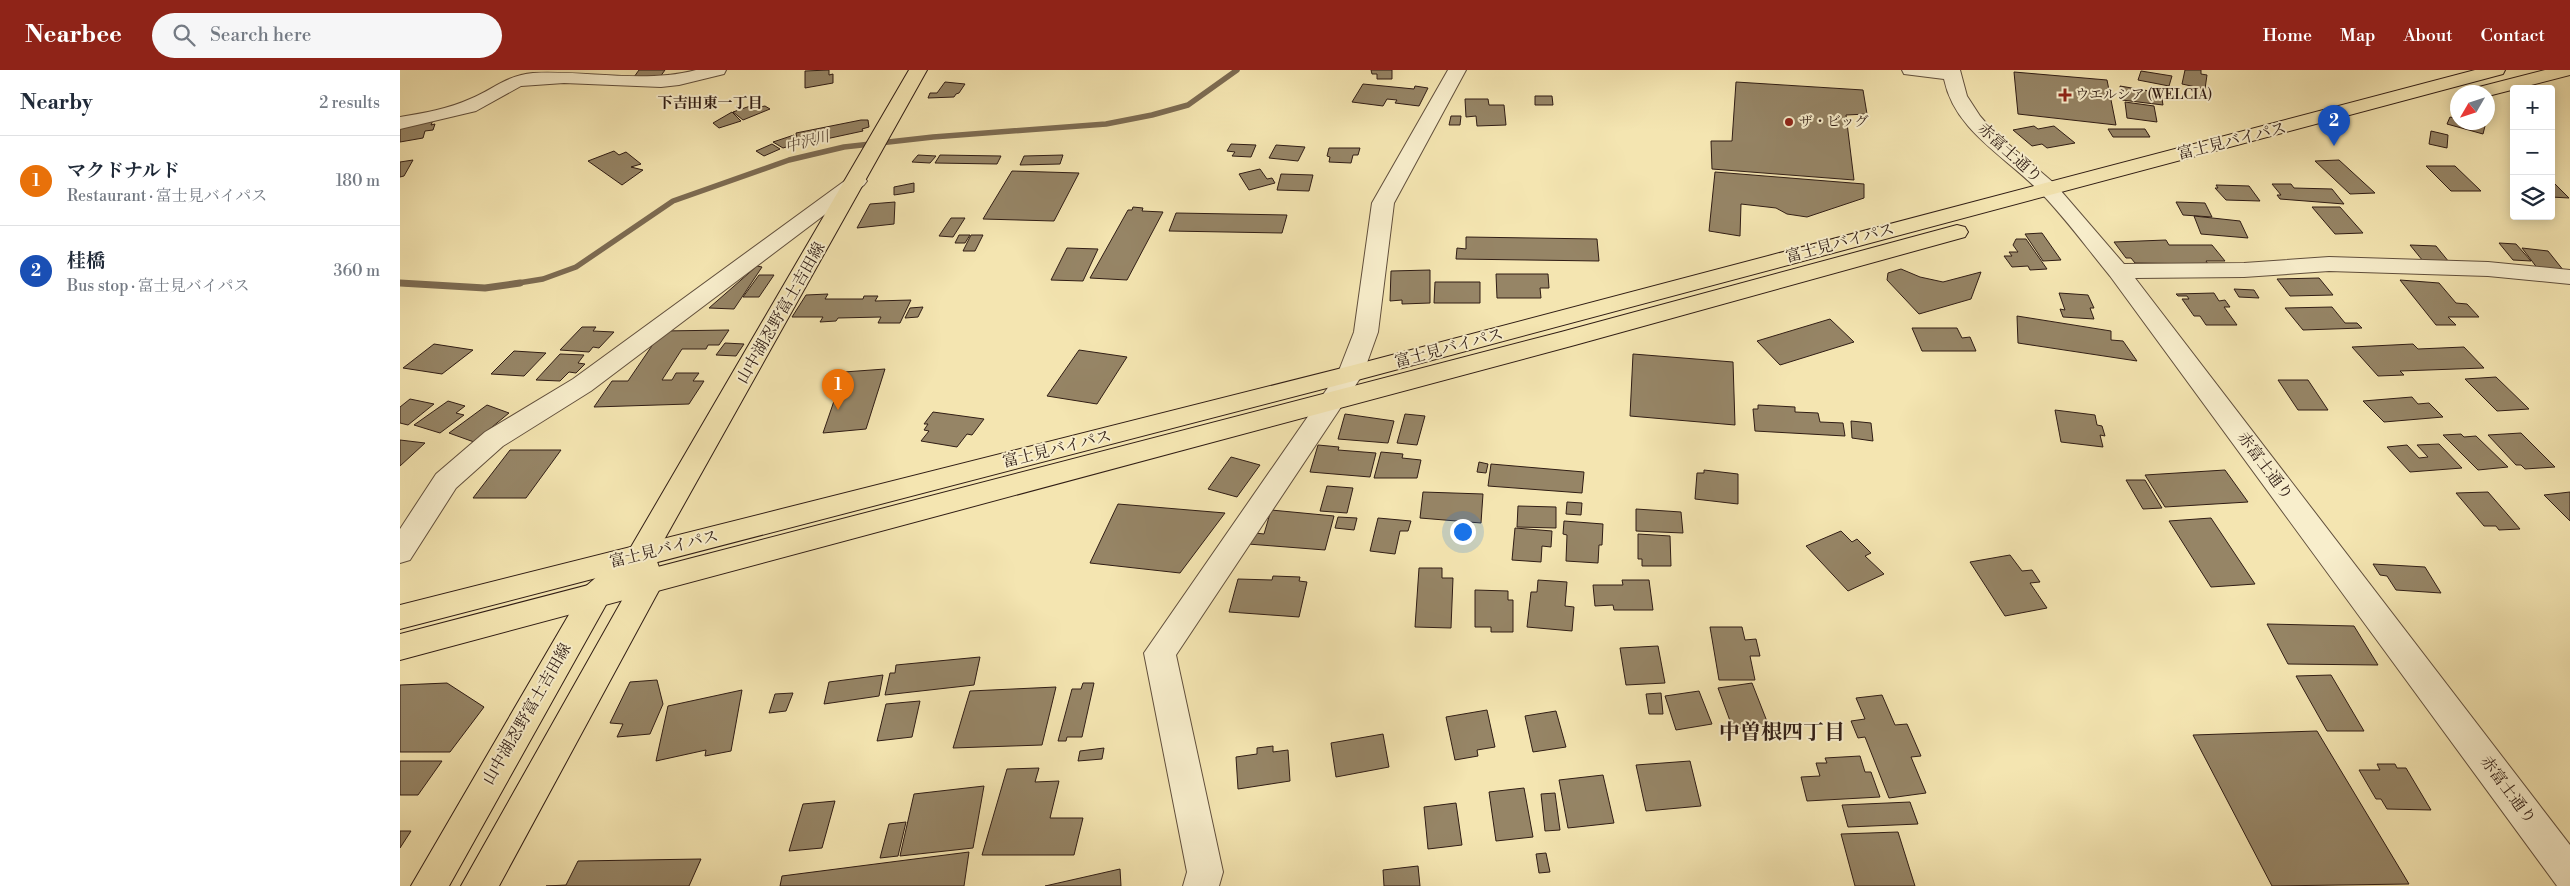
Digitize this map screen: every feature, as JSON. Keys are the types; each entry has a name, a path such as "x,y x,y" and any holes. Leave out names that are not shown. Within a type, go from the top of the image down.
{"main road":[{"name":"山中湖忍野富士吉田線","path":"479,886 645,568 918,70"},
{"name":"富士見バイパス","path":"400,617 645,568 1342,386 1566,338 2496,70"},
{"path":"2495,89 2567,70"},
{"path":"2373,122 2450,101"},
{"name":"富士見バイパス","path":"2054,196 2201,165 2316,137"},
{"name":"山中湖忍野富士吉田線","path":"429,886 596,594 645,568"},
{"path":"400,647 596,594"}],"street":[{"path":"400,123 480,103 504,87 517,82 539,78 641,80 658,83 676,81 716,70"},
{"path":"1201,886 1205,872 1160,653 1342,386 1366,332 1383,203 1458,70"},
{"path":"1911,70 1952,72"},
{"name":"赤富士通り","path":"1952,72 1957,96 1986,135 2054,196 2118,271 2570,874"},
{"path":"400,552 446,481 494,439 582,385 859,176"},
{"path":"2118,271 2244,270 2329,264 2488,269 2570,277"}],"building":[{"path":"639,70 665,70 660,77 634,77"},
{"path":"829,70 829,75 833,74 833,83 805,88 805,71"},
{"path":"1371,70 1392,70 1392,79 1377,79 1377,74 1372,74"},
{"path":"2185,70 2201,70 2201,74 2207,75 2205,89 2182,84"},
{"path":"2141,71 2172,76 2169,86 2138,80"},
{"path":"2014,72 2107,80 2116,125 2018,114"},
{"path":"945,82 965,84 954,97 928,98 930,93 937,93"},
{"path":"1736,82 1863,90 1867,114 1846,115 1854,180 1712,169 1711,141 1732,141"},
{"path":"1363,84 1414,89 1415,86 1428,88 1419,106 1395,103 1397,100 1387,99 1383,106 1352,102"},
{"path":"2120,86 2161,93 2163,105 2122,100"},
{"path":"1535,96 1552,96 1553,105 1535,105"},
{"path":"1465,99 1488,99 1489,105 1504,105 1506,125 1477,126 1476,116 1466,117"},
{"path":"2125,102 2154,106 2157,122 2127,118"},
{"path":"756,104 770,109 743,120 733,112"},
{"path":"732,112 741,121 719,128 713,123"},
{"path":"1451,116 1461,116 1460,125 1449,125"},
{"path":"433,120 431,125 435,124 433,130 425,131 423,138 400,142 400,130 404,125"},
{"path":"868,120 869,127 862,129 863,131 798,145 796,133"},
{"path":"2034,126 2038,129 2054,126 2075,143 2047,148 2042,144 2032,146 2013,130"},
{"path":"2108,129 2145,129 2150,137 2113,137"},
{"path":"2469,130 2484,130 2483,134"},
{"path":"2431,131 2448,135 2447,148 2429,144"},
{"path":"794,135 796,144 783,148 773,142"},
{"path":"772,144 780,149 764,156 756,151"},
{"path":"1231,144 1256,145 1251,157 1232,156 1235,152 1227,151"},
{"path":"1276,145 1305,147 1298,161 1269,158"},
{"path":"1329,148 1360,148 1358,155 1353,155 1351,163 1329,162 1330,157 1327,156"},
{"path":"614,151 619,155 626,152 641,164 631,167 643,170 622,185 588,161"},
{"path":"918,155 936,156 930,163 912,162"},
{"path":"940,155 1001,156 997,164 935,163"},
{"path":"1063,155 1060,164 1020,165 1024,156"},
{"path":"413,160 404,176 400,177 400,162"},
{"path":"2339,160 2375,193 2350,194 2315,161"},
{"path":"2426,166 2455,166 2481,191 2451,191"},
{"path":"1260,169 1267,179 1272,178 1275,183 1249,190 1239,174"},
{"path":"1012,171 1079,173 1054,221 983,219"},
{"path":"1715,172 1864,184 1864,198 1807,217 1787,214 1776,208 1741,204 1740,236 1709,231"},
{"path":"1281,174 1313,175 1309,191 1277,190"},
{"path":"914,183 914,192 894,195 894,187"},
{"path":"2272,184 2291,184 2294,188 2332,189 2344,204 2280,199 2277,195 2281,195"},
{"path":"2555,184 2569,198 2555,197"},
{"path":"2216,185 2249,186 2260,201 2226,200 2215,188 2218,188"},
{"path":"895,202 894,224 857,228 870,204"},
{"path":"2176,202 2205,203 2212,217 2183,215"},
{"path":"1133,207 1143,208 1142,211 1163,212 1127,280 1090,278 1128,210 1132,210"},
{"path":"2312,207 2340,207 2363,233 2335,234"},
{"path":"1176,213 1287,215 1282,233 1169,231"},
{"path":"2194,216 2240,221 2248,238 2201,234"},
{"path":"951,218 965,218 953,237 939,236"},
{"path":"2042,233 2061,260 2043,261 2025,234"},
{"path":"959,235 970,235 965,243 955,243"},
{"path":"971,235 983,235 975,251 963,251"},
{"path":"1466,237 1597,239 1599,261 1456,259 1457,248 1466,249"},
{"path":"2016,239 2026,239 2047,269 2030,270 2028,266 2012,267 2004,256 2012,256 2009,252 2018,252 2013,245"},
{"path":"2166,240 2169,245 2212,245 2225,261 2206,261 2208,264 2135,263 2131,258 2126,258 2114,242"},
{"path":"2499,243 2516,244 2531,261 2513,260"},
{"path":"2410,245 2436,246 2449,262 2423,261"},
{"path":"1067,248 1098,249 1083,281 1051,280"},
{"path":"2522,248 2548,251 2564,271 2538,269"},
{"path":"757,266 762,267 734,309 709,308"},
{"path":"1901,269 1920,277 1943,282 1981,272 1971,299 1919,314 1887,280 1888,273"},
{"path":"1430,270 1430,303 1402,304 1402,300 1390,301 1391,271"},
{"path":"1496,274 1548,274 1549,288 1540,288 1541,298 1497,298"},
{"path":"759,275 774,275 759,297 743,297"},
{"path":"2319,278 2333,295 2290,296 2277,279"},
{"path":"2400,280 2439,283 2456,303 2467,304 2479,317 2448,317 2456,325 2436,325"},
{"path":"1435,282 1480,282 1480,303 1434,303"},
{"path":"2234,289 2254,290 2259,298 2239,297"},
{"path":"2059,293 2088,295 2094,308 2090,308 2094,319 2063,317 2060,309 2065,310"},
{"path":"2214,293 2219,301 2225,300 2230,307 2224,307 2237,325 2206,325 2200,316 2194,316 2182,299 2189,299 2187,296 2178,296 2176,294"},
{"path":"828,294 825,299 863,299 864,296 878,296 875,301 911,300 900,323 878,323 881,317 838,318 836,321 820,322 823,317 792,317 806,295"},
{"path":"923,307 918,317 905,318 910,308"},
{"path":"2332,307 2345,323 2357,323 2362,328 2303,330 2285,308"},
{"path":"2017,316 2111,331 2111,340 2123,341 2137,361 2018,343"},
{"path":"1830,319 1854,342 1780,365 1757,341"},
{"path":"582,327 596,327 593,331 614,332 599,348 593,347 589,352 560,350"},
{"path":"1912,328 1957,328 1962,338 1970,337 1976,351 1922,351"},
{"path":"729,330 719,345 708,345 706,349 682,349 662,380 672,380 676,373 699,373 693,381 704,381 689,404 594,407 612,381 628,381 662,331"},
{"path":"725,343 744,344 736,356 716,355"},
{"path":"434,344 473,350 442,374 403,368"},
{"path":"2413,344 2418,349 2464,347 2484,368 2400,371 2404,375 2378,376 2352,347"},
{"path":"1079,350 1127,357 1097,404 1047,396"},
{"path":"514,351 546,353 524,376 491,374"},
{"path":"560,354 584,355 578,363 585,364 576,373 569,372 560,381 536,380"},
{"path":"1633,354 1733,362 1735,425 1630,416"},
{"path":"885,369 866,429 823,433 844,372"},
{"path":"2496,377 2529,409 2497,411 2465,379"},
{"path":"2278,380 2308,380 2328,410 2298,410"},
{"path":"2412,397 2418,404 2429,403 2443,417 2384,422 2363,401"},
{"path":"410,399 434,404 408,425 400,423 400,407"},
{"path":"448,401 465,406 456,413 464,415 440,433 414,425"},
{"path":"487,405 509,413 474,442 449,433"},
{"path":"1758,405 1795,407 1795,412 1818,413 1820,422 1843,423 1845,436 1755,431 1753,409 1758,409"},
{"path":"2055,410 2095,415 2097,425 2102,426 2105,436 2100,435 2103,447 2061,442"},
{"path":"933,412 984,419 972,435 967,434 957,447 921,441 929,431 924,430 928,424 924,424"},
{"path":"1345,414 1394,421 1388,443 1338,439"},
{"path":"1405,414 1425,416 1417,445 1397,443"},
{"path":"1851,421 1871,423 1873,441 1852,438"},
{"path":"2521,433 2555,467 2525,469 2521,465 2516,465 2488,435"},
{"path":"2461,434 2464,437 2476,436 2508,467 2478,470 2443,435"},
{"path":"400,440 425,443 400,466"},
{"path":"2439,444 2462,468 2410,472 2387,447 2407,445 2419,458 2428,457 2417,445"},
{"path":"1318,445 1339,447 1338,450 1376,453 1370,477 1310,472"},
{"path":"510,450 561,450 526,498 473,498"},
{"path":"1381,452 1403,454 1402,458 1421,460 1417,478 1374,478"},
{"path":"1231,457 1260,465 1237,497 1208,489"},
{"path":"1479,462 1488,464 1486,473 1477,472"},
{"path":"1491,464 1584,472 1582,493 1488,486"},
{"path":"1704,470 1738,474 1738,504 1695,499 1697,473 1704,473"},
{"path":"2225,470 2248,502 2165,507 2145,475"},
{"path":"2126,480 2145,480 2162,508 2143,509"},
{"path":"1327,486 1353,488 1347,513 1320,511"},
{"path":"1423,492 1483,494 1481,523 1420,518"},
{"path":"2488,492 2520,529 2499,530 2496,526 2484,526 2456,493"},
{"path":"2570,492 2570,521 2544,495"},
{"path":"1567,502 1582,503 1581,515 1566,514"},
{"path":"1118,504 1225,513 1180,573 1090,563"},
{"path":"1518,506 1556,507 1556,528 1517,527"},
{"path":"1636,509 1681,512 1683,533 1636,531"},
{"path":"1271,510 1334,516 1325,550 1248,544 1255,533 1264,534"},
{"path":"1338,517 1357,518 1354,530 1335,528"},
{"path":"1378,518 1411,521 1408,531 1400,531 1395,554 1370,551"},
{"path":"2211,518 2255,584 2211,587 2169,521"},
{"path":"1564,521 1603,524 1602,545 1599,545 1598,563 1566,561 1567,535 1563,534"},
{"path":"1515,528 1552,531 1551,547 1542,546 1541,562 1512,560"},
{"path":"1841,531 1852,542 1857,539 1871,553 1865,556 1884,574 1848,591 1806,546"},
{"path":"1638,534 1670,536 1671,566 1642,566 1642,559 1638,559"},
{"path":"2010,555 2022,571 2032,570 2040,582 2030,583 2047,608 2005,616 1970,562"},
{"path":"2373,564 2425,567 2441,593 2396,590 2387,576 2380,575"},
{"path":"1419,568 1442,568 1442,578 1453,578 1451,628 1415,627"},
{"path":"1273,576 1300,577 1299,581 1307,582 1299,617 1229,612 1238,579 1272,580"},
{"path":"1538,580 1567,582 1565,606 1574,607 1572,631 1527,627 1531,592 1537,592"},
{"path":"1622,580 1649,580 1653,610 1614,610 1613,605 1595,606 1593,585 1623,585"},
{"path":"1475,590 1508,591 1508,600 1513,600 1513,632 1491,632 1491,627 1475,627"},
{"path":"2267,624 2354,626 2378,665 2288,664"},
{"path":"1710,627 1742,627 1745,640 1756,639 1760,656 1750,656 1755,680 1719,680"},
{"path":"1658,646 1665,683 1626,685 1620,648"},
{"path":"980,657 974,685 885,695 890,673 895,673 896,665"},
{"path":"883,675 879,696 824,704 829,682"},
{"path":"2331,675 2364,731 2327,731 2296,676"},
{"path":"657,680 663,704 650,734 617,737 623,724 610,723 630,682"},
{"path":"447,683 484,707 450,752 400,752 400,685"},
{"path":"1083,683 1094,683 1082,737 1067,737 1066,741 1058,741 1072,689 1081,689"},
{"path":"1752,683 1768,724 1733,729 1718,688"},
{"path":"1056,687 1042,745 953,748 970,691"},
{"path":"742,690 731,751 705,756 706,750 656,761 668,706"},
{"path":"1699,691 1712,724 1676,730 1665,696"},
{"path":"793,693 786,711 769,713 775,694"},
{"path":"1661,693 1663,714 1649,714 1646,694"},
{"path":"1882,695 1895,725 1907,724 1921,756 1911,757 1926,793 1889,798 1865,737 1858,738 1851,721 1865,719 1856,698"},
{"path":"920,701 912,737 877,741 886,704"},
{"path":"1487,710 1495,747 1477,750 1478,756 1455,760 1446,717"},
{"path":"1556,711 1566,747 1533,752 1525,716"},
{"path":"2317,731 2409,884 2272,886 2193,735"},
{"path":"1383,734 1389,767 1336,777 1331,743"},
{"path":"1273,746 1273,752 1288,750 1290,781 1238,789 1236,757 1257,754 1257,748"},
{"path":"1104,748 1102,759 1078,761 1080,751"},
{"path":"1860,756 1865,772 1871,772 1880,797 1807,801 1801,777 1820,776 1816,763 1827,763 1825,758"},
{"path":"400,761 442,761 418,795 400,795"},
{"path":"1690,761 1701,806 1646,811 1636,765"},
{"path":"2377,764 2395,764 2397,768 2406,768 2431,810 2387,809 2381,799 2376,799 2359,770 2380,770"},
{"path":"1039,768 1035,782 1059,781 1050,818 1083,818 1074,855 982,855 1007,769"},
{"path":"1603,775 1614,823 1568,828 1559,780"},
{"path":"984,786 973,848 900,856 914,794"},
{"path":"1524,788 1533,837 1496,841 1489,792"},
{"path":"1555,793 1560,830 1545,831 1541,794"},
{"path":"835,801 822,848 789,851 803,804"},
{"path":"1910,802 1918,824 1848,827 1842,805"},
{"path":"1456,803 1462,845 1428,849 1424,807"},
{"path":"906,822 898,856 880,858 889,824"},
{"path":"400,831 411,831 400,848"},
{"path":"1898,832 1915,886 1855,886 1841,834"},
{"path":"969,852 964,886 780,886 782,876"},
{"path":"1546,853 1550,872 1539,873 1536,854"},
{"path":"701,859 689,886 546,886 566,885 578,861"},
{"path":"1418,866 1420,886 1384,886 1383,870"},
{"path":"1120,869 1121,886 1045,886"}],"waterway":[{"name":"中沢川","path":"512,284 543,279 576,267 673,201 789,160 844,147 933,137 1106,124 1152,115 1188,105 1237,70"},
{"name":"中沢川","path":"414,284 400,283 485,288 520,283"}],"place":[{"name":"ウエルシア (WELCIA)","path":"2065,95"},
{"name":"ザ・ビッグ","path":"1789,122"},
{"name":"桂橋","path":"2334,146"},
{"name":"マクドナルド","path":"838,410"}],"district":[{"name":"下吉田東一丁目","path":"710,103"},
{"name":"中曽根四丁目","path":"1782,733"}]}
